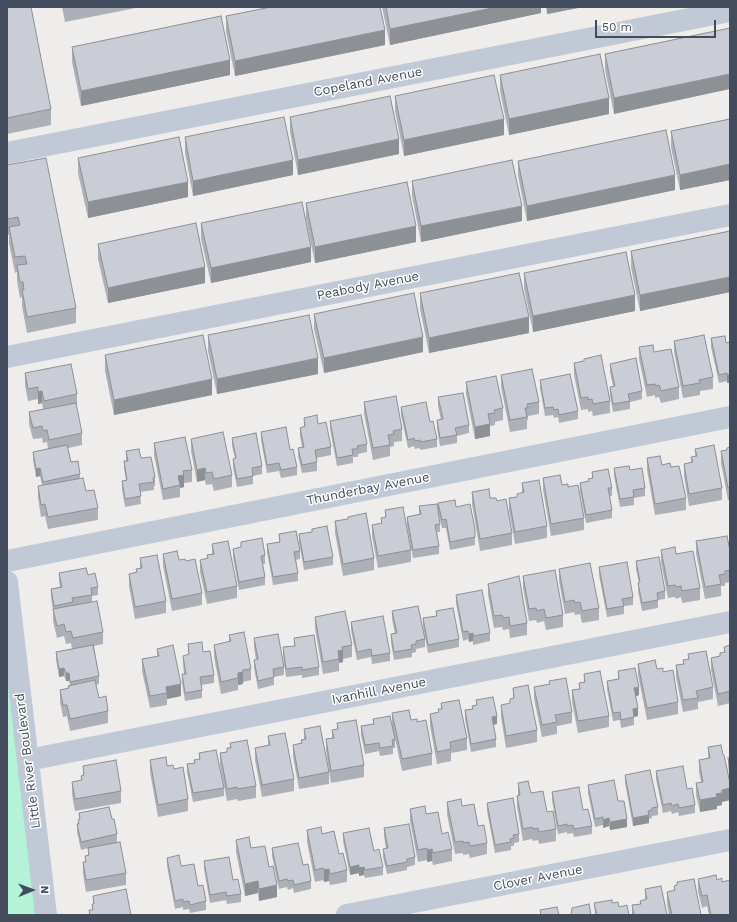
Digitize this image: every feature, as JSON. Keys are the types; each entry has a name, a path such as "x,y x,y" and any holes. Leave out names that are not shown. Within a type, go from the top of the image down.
{"street":[{"name":"Copeland Avenue","path":"7,153 730,11"},
{"name":"Peabody Avenue","path":"7,357 730,215"},
{"name":"Thunderbay Avenue","path":"7,561 730,417"},
{"name":"Little River Boulevard","path":"7,582 46,915"},
{"name":"Ivanhill Avenue","path":"28,760 730,622"},
{"name":"Clover Avenue","path":"347,915 730,840"}],"green space":[{"path":"7,582 46,915 7,915"}],"building":[{"path":"7,7 31,7 51,109 7,118"},
{"path":"271,7 380,7 385,30 235,61 226,16"},
{"path":"386,7 497,7 390,29"},
{"path":"221,16 230,60 81,91 72,47"},
{"path":"730,28 730,74 614,98 605,54"},
{"path":"600,54 609,98 509,119 500,75"},
{"path":"494,75 504,119 404,140 395,96"},
{"path":"390,96 399,139 298,160 290,117"},
{"path":"284,117 293,160 193,181 185,137"},
{"path":"730,119 730,164 680,175 671,131"},
{"path":"666,130 675,175 527,206 518,161"},
{"path":"179,137 188,182 88,202 78,158"},
{"path":"46,158 76,308 27,317 22,290 24,290 23,282 20,282 17,265 27,264 25,256 15,257 9,227 20,225 18,217 8,219 7,165"},
{"path":"512,160 522,206 421,226 412,181"},
{"path":"407,182 416,226 315,247 306,203"},
{"path":"302,202 311,247 211,268 201,223"},
{"path":"196,223 205,267 108,288 98,244"},
{"path":"730,231 730,277 640,295 631,251"},
{"path":"626,252 635,295 533,316 524,273"},
{"path":"519,273 529,317 429,338 420,293"},
{"path":"414,293 423,337 324,358 314,314"},
{"path":"309,315 318,358 217,379 208,335"},
{"path":"203,335 212,379 114,400 105,355"},
{"path":"704,335 713,377 699,380 700,383 683,386 674,341"},
{"path":"725,336 726,343 730,342 730,375 727,375 727,373 719,375 711,338"},
{"path":"653,345 654,352 671,349 679,387 661,391 659,385 647,385 639,347"},
{"path":"601,355 610,401 593,404 592,399 588,400 588,397 581,398 574,363"},
{"path":"636,358 642,391 628,394 630,401 613,404 610,387 615,386 610,364"},
{"path":"71,364 77,394 44,401 42,391 38,392 38,387 28,389 25,373"},
{"path":"532,369 539,402 527,404 528,408 525,408 527,417 510,420 501,375"},
{"path":"570,374 578,411 559,415 558,409 554,410 553,407 545,408 540,380"},
{"path":"496,376 503,408 494,410 495,413 488,414 490,424 475,427 466,382"},
{"path":"463,393 469,425 455,428 457,435 440,438 437,420 443,419 438,397"},
{"path":"396,396 402,429 393,431 394,434 388,435 390,445 373,448 364,402"},
{"path":"426,402 430,422 433,421 437,439 420,442 420,440 415,441 414,438 408,440 401,407"},
{"path":"76,403 82,433 49,440 47,430 43,431 42,426 33,428 29,412"},
{"path":"317,415 318,424 326,422 331,447 315,450 317,462 302,465 298,448 304,447 300,428 305,426 304,418"},
{"path":"361,415 367,444 357,446 358,449 352,449 353,455 337,458 330,421"},
{"path":"286,427 290,450 293,449 297,467 281,470 279,463 267,465 261,432"},
{"path":"223,432 232,475 214,479 212,472 206,473 205,468 197,470 191,439"},
{"path":"256,433 262,466 252,468 253,476 237,479 233,459 236,458 232,438"},
{"path":"185,437 192,470 183,471 184,475 178,476 180,485 163,489 154,443"},
{"path":"67,445 71,462 78,461 80,474 43,482 40,468 36,469 33,452"},
{"path":"714,445 722,488 689,494 684,464 693,462 691,457 697,456 695,449"},
{"path":"730,447 730,487 728,488 721,451 727,450 727,448"},
{"path":"139,449 141,458 151,457 155,477 153,478 154,482 139,484 141,496 125,499 122,481 127,480 124,461 128,461 126,451"},
{"path":"660,456 662,465 670,463 671,467 679,466 686,498 655,504 647,458"},
{"path":"629,466 630,470 642,468 645,488 633,490 634,497 620,499 614,468"},
{"path":"608,469 612,488 608,488 612,510 586,515 580,483 589,481 588,479 593,478 592,472"},
{"path":"560,475 562,485 568,484 568,487 578,485 584,518 551,524 543,478"},
{"path":"83,478 86,491 94,490 98,508 48,517 45,504 41,505 38,486"},
{"path":"539,480 547,526 515,532 509,498 517,497 517,494 524,492 522,483"},
{"path":"489,489 490,498 496,498 497,501 506,499 512,533 480,539 472,492"},
{"path":"455,500 456,507 470,504 475,537 450,542 446,519 442,520 438,503"},
{"path":"437,504 440,524 435,525 439,546 413,550 407,517 421,514 419,506"},
{"path":"403,507 411,550 378,556 372,525 382,523 381,518 386,517 385,510"},
{"path":"366,513 374,558 343,564 335,521 348,519 348,517"},
{"path":"327,526 333,557 304,562 299,534 312,532 312,529"},
{"path":"296,531 300,551 294,552 298,573 273,577 267,544 280,542 279,534"},
{"path":"727,536 730,551 730,570 725,571 725,574 719,575 721,584 705,587 696,541"},
{"path":"262,538 265,555 261,556 265,577 239,582 233,549 241,547 241,542"},
{"path":"228,541 237,586 207,592 200,560 208,558 207,555 214,554 212,544"},
{"path":"675,547 676,554 693,551 700,588 682,591 681,586 668,586 661,550"},
{"path":"177,551 179,560 185,559 186,561 195,559 202,593 172,599 163,554"},
{"path":"157,555 166,601 135,607 129,574 137,572 136,569 142,568 140,558"},
{"path":"659,557 665,591 657,593 658,600 642,603 636,561"},
{"path":"627,562 633,597 622,599 624,606 607,609 599,567"},
{"path":"590,563 599,608 582,611 580,602 575,603 574,600 565,602 559,569"},
{"path":"86,568 88,575 95,573 98,587 91,588 92,595 72,598 73,602 54,606 51,589 62,587 59,573"},
{"path":"555,570 563,615 546,618 544,609 537,611 536,608 529,609 523,576"},
{"path":"519,576 527,623 510,626 509,617 503,618 502,615 494,616 488,584"},
{"path":"482,590 490,633 473,636 473,633 469,634 468,631 463,632 456,595"},
{"path":"97,601 103,632 73,638 71,631 66,632 64,624 57,626 53,609"},
{"path":"418,606 425,639 416,641 416,644 411,645 412,649 394,652 391,634 397,633 392,611"},
{"path":"453,608 459,639 428,645 423,618 437,616 436,611"},
{"path":"345,611 352,645 342,647 343,650 338,651 339,659 323,662 315,617"},
{"path":"383,616 390,653 372,656 371,649 357,652 351,622"},
{"path":"244,632 251,669 243,670 243,672 238,673 238,678 221,682 214,645 231,641 229,635"},
{"path":"278,634 284,667 273,669 274,677 258,681 254,660 258,659 254,638"},
{"path":"314,635 319,667 302,670 302,667 286,669 283,647 295,646 294,638"},
{"path":"202,642 203,652 210,651 214,675 200,677 202,690 185,693 182,674 186,674 183,656 189,654 188,644"},
{"path":"93,645 99,676 70,682 69,673 66,673 64,668 59,669 56,652"},
{"path":"173,645 181,684 166,687 167,693 150,696 142,659 159,656 157,649"},
{"path":"730,645 730,691 718,694 711,658 720,656 720,653 725,652 724,647"},
{"path":"706,651 713,687 696,691 698,698 683,700 676,665 684,664 683,660 689,659 688,654"},
{"path":"655,660 657,669 663,668 663,672 673,670 678,702 647,708 638,664"},
{"path":"635,668 639,687 634,688 638,708 633,709 634,717 621,720 620,712 613,713 607,681 619,679 618,671"},
{"path":"600,671 609,716 578,721 572,690 580,689 579,683 585,682 584,674"},
{"path":"566,678 572,712 555,715 557,722 542,725 534,687 550,684 549,681"},
{"path":"95,680 99,698 106,696 108,711 70,719 67,705 63,705 60,690 69,688 68,686"},
{"path":"528,685 537,730 506,736 501,705 510,703 510,699 514,698 513,688"},
{"path":"493,697 497,716 492,717 496,739 471,744 465,710 473,709 472,706 477,705 476,700"},
{"path":"459,700 467,738 450,742 451,749 437,752 430,714 439,712 438,709 442,709 441,703"},
{"path":"409,710 411,720 417,719 417,722 426,720 432,753 402,759 392,713"},
{"path":"390,716 395,739 392,740 393,746 380,748 379,743 365,745 361,726 374,724 373,719"},
{"path":"356,720 364,765 331,771 326,739 334,738 332,730 338,729 337,723"},
{"path":"320,726 329,772 299,778 293,745 302,743 301,740 306,739 304,729"},
{"path":"285,733 294,779 262,785 255,748 270,745 268,736"},
{"path":"247,740 256,786 227,789 220,753 227,752 227,748 231,748 230,743"},
{"path":"721,745 730,788 722,790 722,793 716,794 717,797 700,800 696,783 703,782 699,760 710,758 708,747"},
{"path":"216,750 224,788 193,793 187,764 195,763 194,760 200,759 199,753"},
{"path":"166,757 167,766 173,765 174,769 183,767 188,799 158,805 150,760"},
{"path":"728,758 730,758 730,769"},
{"path":"116,760 121,791 75,799 72,782 82,780 81,776 84,775 83,766"},
{"path":"683,766 687,789 692,788 695,805 679,808 678,804 672,806 671,803 663,805 656,771"},
{"path":"650,770 658,807 652,808 652,810 648,811 649,815 633,818 625,775"},
{"path":"614,780 618,801 624,801 627,819 610,822 609,818 603,820 603,817 595,819 588,785"},
{"path":"528,781 531,793 543,791 547,812 553,811 556,829 539,832 538,828 533,829 532,827 523,829 517,796 520,795 518,783"},
{"path":"579,787 583,810 588,809 592,826 574,829 573,825 567,826 567,824 558,826 552,792"},
{"path":"513,798 519,834 513,835 514,838 510,839 511,842 495,845 487,803"},
{"path":"461,799 462,806 474,804 478,826 484,825 487,843 470,846 469,842 455,842 447,802"},
{"path":"425,806 426,814 438,812 442,834 448,832 452,849 433,853 432,849 427,850 427,848 418,850 410,809"},
{"path":"109,807 112,819 114,819 117,834 81,842 77,824 79,824 78,820 80,819 79,813"},
{"path":"409,824 415,857 407,859 407,862 387,866 383,849 388,848 384,828"},
{"path":"321,827 322,834 334,831 339,854 343,853 347,870 330,874 329,869 324,870 323,868 315,870 307,830"},
{"path":"369,828 374,851 379,849 383,867 365,870 364,867 359,868 359,865 350,867 343,833"},
{"path":"249,837 251,848 265,846 269,867 273,866 277,885 259,889 258,881 245,884 236,840"},
{"path":"120,842 126,873 86,880 83,862 86,862 85,856 89,855 88,848"},
{"path":"298,843 303,865 308,864 311,881 294,885 293,880 288,881 287,879 279,881 272,848"},
{"path":"179,855 181,866 194,864 198,886 203,885 206,901 190,905 189,901 183,902 183,899 175,901 167,858"},
{"path":"229,857 233,880 238,879 241,894 227,896 226,892 210,895 204,861"},
{"path":"716,875 717,880 722,878 722,882 730,880 730,915 711,915 707,895 702,896 698,879"},
{"path":"694,879 701,915 672,915 667,892 675,890 674,886 677,885 677,882"},
{"path":"661,886 667,915 634,915 632,905 641,904 640,901 647,899 645,889"},
{"path":"126,889 131,915 90,915 89,910 93,910 92,904 94,904 93,896"},
{"path":"612,900 612,903 618,902 619,907 627,905 629,915 597,915 594,903"},
{"path":"589,904 591,915 571,915 572,908"},
{"path":"557,907 559,915 541,915 540,910"}]}
